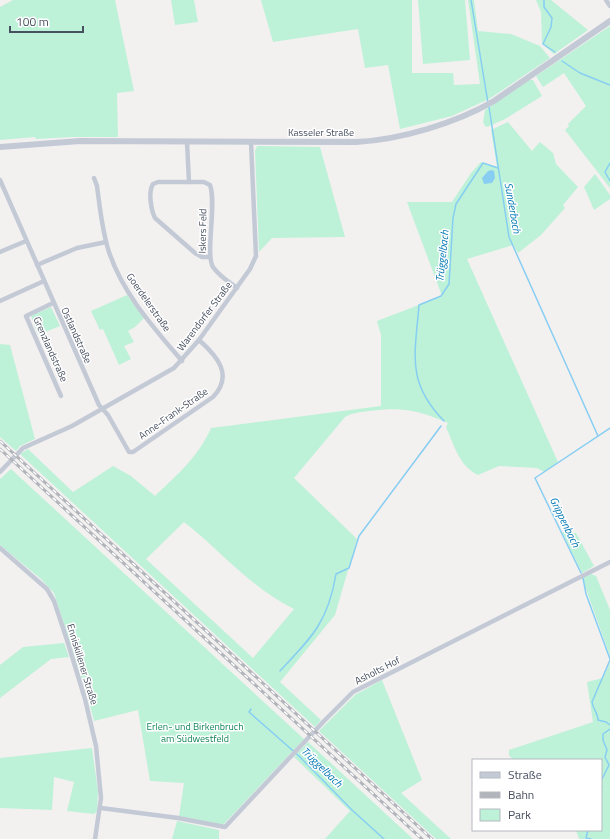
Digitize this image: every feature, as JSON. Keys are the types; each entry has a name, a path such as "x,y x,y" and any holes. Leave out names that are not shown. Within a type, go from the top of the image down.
{"street":[{"path":"606,0 610,6"},
{"name":"Kasseler Straße","path":"0,147 67,141 356,142 380,140 451,121 494,101 610,21"},
{"path":"187,142 189,182 158,182 153,184 151,190 153,214 195,254 202,257 210,257"},
{"name":"Warendorfer Straße","path":"0,472 23,448 63,431 164,375 182,361 200,340 250,270 256,256 251,142"},
{"name":"Goerdelerstraße","path":"94,178 106,242 113,262 126,289 182,361"},
{"name":"Ostlandstraße","path":"0,180 53,303 99,405 103,410"},
{"name":"Iskers Feld","path":"189,182 204,182 211,187 212,220 210,257 212,264 218,273 236,288"},
{"path":"0,252 26,241"},
{"path":"37,265 77,248 106,242"},
{"path":"0,301 44,281"},
{"name":"Grenzlandstraße","path":"53,303 26,316 61,396"},
{"name":"Anne-Frank-Straße","path":"103,410 108,415 129,452 132,453 213,397 219,390 221,381 221,367 216,355 200,340"},
{"name":"Enniskillener Straße","path":"0,548 40,581 54,601 85,699 93,730 101,785 101,808 95,839"},
{"name":"Asholts Hof","path":"101,808 178,818 225,827 296,750 353,692 610,562"}],"green space":[{"path":"13,0 115,0 134,91 117,93 118,137 36,139 35,137 0,140 0,7"},
{"path":"171,0 194,0 198,22 175,25"},
{"path":"261,0 412,0 412,73 453,73 454,85 480,84 468,0 474,0 478,31 511,34 540,46 550,58 489,99 452,116 400,129 388,65 365,68 358,29 273,42"},
{"path":"418,0 465,0 470,60 423,64"},
{"path":"536,0 551,0 588,30 554,54 542,44 541,12"},
{"path":"610,26 610,188 565,130 569,126 568,124 586,106 564,73 543,87 536,76"},
{"path":"529,80 533,80 542,96 505,119 487,127 485,126 483,122 485,110"},
{"path":"508,122 532,151 540,142 553,153 556,164 578,187 563,205 565,208 541,235 518,253 513,245 467,259 558,462 544,472 537,468 499,466 478,475 471,471 462,461 446,427 448,423 446,422 425,414 399,409 363,412 345,417 294,478 357,539 335,615 280,682 321,720 315,727 20,454 28,449 73,492 113,466 131,476 155,496 194,456 211,428 381,406 381,335 377,321 442,296 407,202 452,202 471,173 481,162 497,167 491,130","holes":["184,522 250,580 264,591 294,609 253,658 146,559"]},
{"path":"257,146 320,147 345,237 272,238 259,252 255,151"},
{"path":"595,174 610,195 610,199 594,210 584,187"},
{"path":"127,295 144,318 135,327 128,331 134,342 124,346 131,359 119,365 103,329 100,330 91,311"},
{"path":"51,307 60,326 38,335 31,316"},
{"path":"0,344 10,345 35,439 20,446 16,451 0,437"},
{"name":"Erlen- und Birkenbruch am Südwestfeld","path":"11,469 304,739 223,825 179,816 184,783 150,781 138,710 94,721 54,593 41,579 0,545 0,479"},
{"path":"562,532 576,533 594,566 582,573"},
{"path":"591,574 596,576 610,610 610,656 582,578"},
{"path":"64,643 69,657 51,659 0,698 0,665 23,647"},
{"path":"610,663 610,839 579,839 576,831 602,831 602,759 512,759 509,755 509,750 593,722 587,682 603,678"},
{"path":"382,680 422,780 401,793 451,839 436,839 319,731 355,695"},
{"path":"308,742 413,839 325,839 350,811 294,757"},
{"path":"92,748 98,791 97,811 94,814 67,811 74,782 54,777 52,810 0,808 0,758"},
{"path":"177,821 219,830 219,839 172,839"}],"water":[{"path":"488,171 494,171 495,178 492,183 484,184 482,178"}],"waterway":[{"name":"Sunderbach","path":"471,0 488,103"},
{"path":"544,0 544,7 552,18 551,27 543,44 555,52"},
{"path":"562,61 580,73 610,85"},
{"name":"Sunderbach","path":"489,107 509,237 598,436"},
{"name":"Trüggelbach","path":"444,421 432,407 418,380 415,353 419,305 441,296 449,284 453,218 456,204 483,163 498,168"},
{"path":"610,163 605,172 610,181"},
{"name":"Trüggelbach","path":"280,671 310,638 317,628 333,591 336,574 349,568 359,536 441,426"},
{"name":"Grippenbach","path":"581,573 535,478 610,428"},
{"name":"Grippenbach","path":"583,578 586,594 610,659"},
{"name":"Grippenbach","path":"610,660 592,702 598,720 606,722 610,725"},
{"name":"Trüggelbach","path":"251,709 249,712 299,756 352,810 384,839"},
{"name":"Grippenbach","path":"602,779 609,765 605,757 607,750 603,740 603,734 610,729"},
{"name":"Grippenbach","path":"588,831 586,838 591,839"}],"railway":[{"path":"0,441 432,839"},
{"path":"0,449 422,839"}]}
